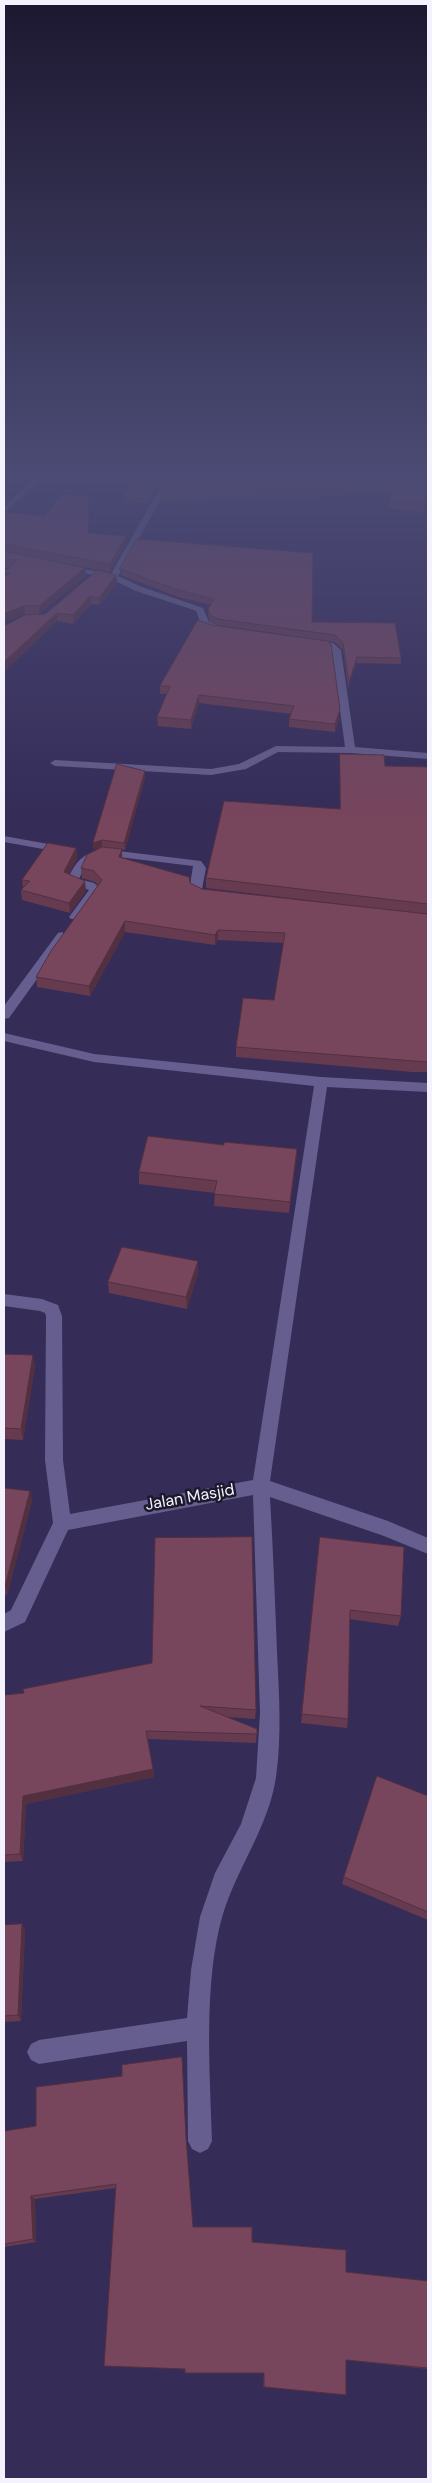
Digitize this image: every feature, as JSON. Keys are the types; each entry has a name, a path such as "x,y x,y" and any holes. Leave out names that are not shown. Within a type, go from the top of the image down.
{"street":[{"path":"142,588 200,610 205,624 209,627 234,631"},
{"path":"300,640 330,645 336,650 350,750"},
{"path":"55,763 212,772 242,767 276,749 350,750 428,756"},
{"path":"4,839 88,855 102,852 197,863 200,868 196,885 197,891 202,894 222,896"},
{"path":"4,1015 95,889 90,885 73,881 81,860 88,855"},
{"path":"4,1037 94,1058 321,1082 428,1087"},
{"path":"200,2141 198,2028 202,1970 211,1917 224,1880 250,1828 266,1778 270,1712 261,1486 321,1082"},
{"path":"4,1300 42,1305 52,1309 54,1316 54,1460 62,1523 18,1616 4,1623"},
{"name":"Jalan Masjid","path":"62,1523 261,1486 388,1529 428,1546"},
{"path":"39,2052 198,2028"}],"building":[{"path":"4,588 61,588 39,606 24,606 6,613 4,616"},
{"path":"76,588 106,588 99,598 90,596 73,615 57,613 4,662 4,626 25,615 45,614"},
{"path":"172,588 312,588 312,622 395,623 401,658 357,657 349,682 343,643 335,635 218,619 210,615 208,609 214,599"},
{"path":"198,620 212,625 327,641 331,644 340,709 335,724 289,719 294,706 199,695 191,720 157,717 170,686 160,686"},
{"path":"340,754 384,755 385,766 428,767 428,904 206,878 224,801 340,809"},
{"path":"117,764 145,771 124,843 102,840 93,843"},
{"path":"48,843 76,848 64,872 85,881 69,903 21,890 30,881 22,880"},
{"path":"102,847 122,849 119,857 189,877 190,883 202,889 428,914 428,1062 236,1047 243,998 274,1000 285,933 218,930 215,935 125,921 89,986 36,977 51,951 102,880 94,871 81,868 87,855"},
{"path":"148,1136 224,1145 224,1142 297,1149 290,1202 214,1194 217,1181 139,1172"},
{"path":"122,1247 198,1261 186,1297 108,1282"},
{"path":"4,1354 33,1355 21,1429 4,1428"},
{"path":"4,1488 30,1491 5,1586 4,1585"},
{"path":"252,1537 256,1710 200,1706 257,1729 257,1734 146,1731 153,1769 23,1796 20,1854 4,1855 4,1695 24,1693 23,1689 152,1663 155,1538"},
{"path":"320,1537 404,1547 401,1616 350,1610 348,1719 302,1714"},
{"path":"377,1776 428,1796 428,1912 344,1877"},
{"path":"22,1924 18,2015 4,2016 4,1925"},
{"path":"182,2057 193,2227 252,2227 252,2242 346,2250 346,2272 428,2281 428,2368 346,2360 346,2395 264,2387 264,2373 185,2373 185,2369 104,2366 116,2184 31,2196 33,2239 4,2244 4,2131 36,2126 36,2087 122,2076 122,2065"}]}
